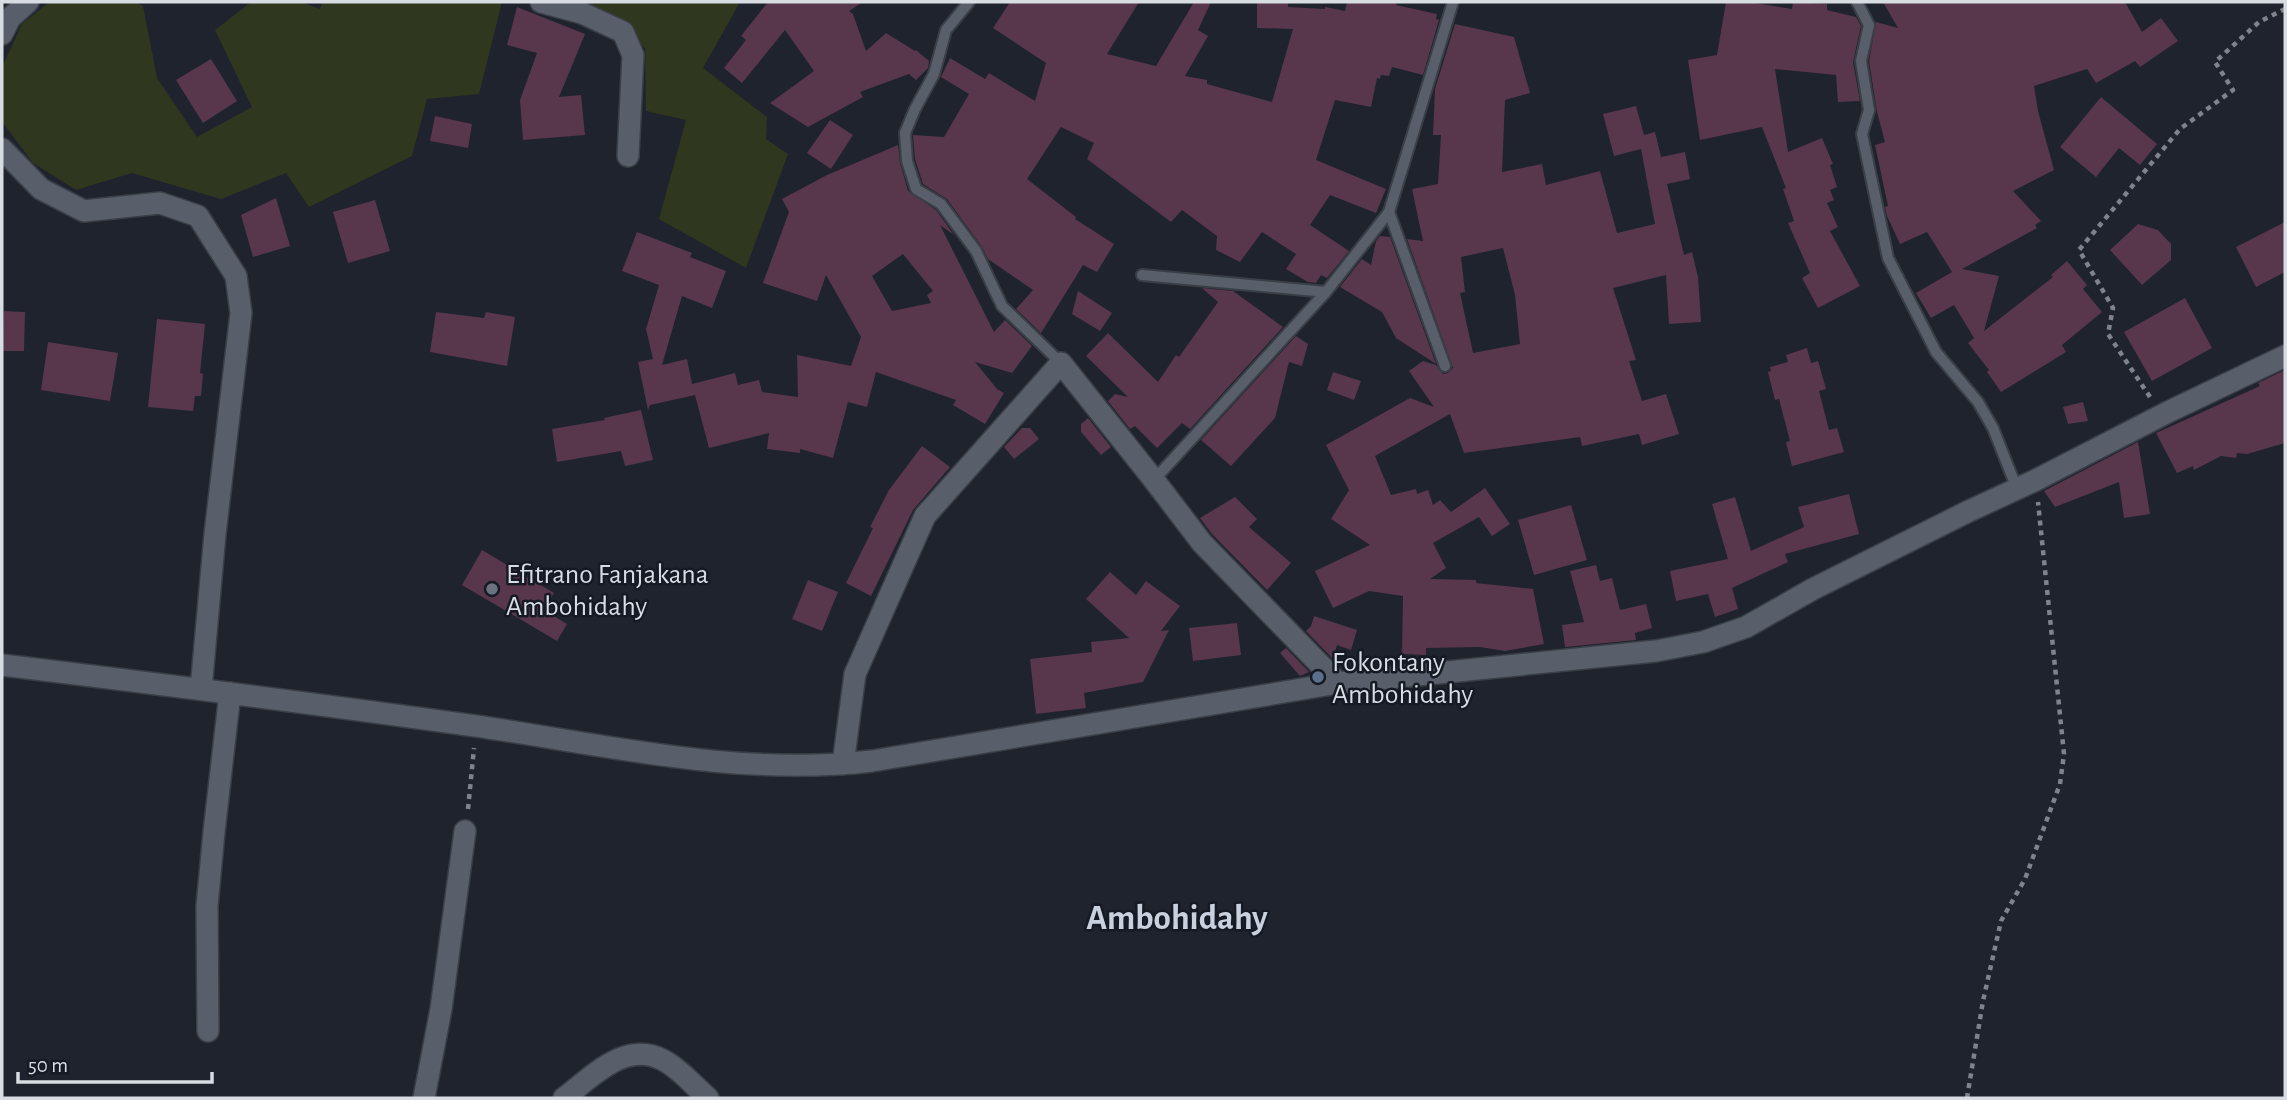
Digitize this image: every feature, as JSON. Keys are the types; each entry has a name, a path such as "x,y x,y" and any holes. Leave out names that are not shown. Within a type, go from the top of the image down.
{"street":[{"path":"2,34 10,18 28,2"},
{"path":"541,2 582,13 623,32 633,55 628,156"},
{"path":"2,149 41,189 84,211 160,203 198,216 236,276 241,313 215,534 201,690"},
{"path":"2,665 477,726 692,759 745,763 843,764 1338,683 1656,651 1703,642 1746,626 1813,589 2285,356"},
{"path":"843,764 855,674 925,516 1061,363 1202,543 1338,683"},
{"path":"208,1031 207,906 230,693"},
{"path":"424,1098 440,1009 465,831"},
{"path":"564,1098 618,1057 646,1053 665,1060 708,1098"}],"lane":[{"path":"969,2 946,30 934,74 905,133 906,161 916,189 941,204 976,251 1002,306 1061,363"},
{"path":"1154,480 1326,292 1390,212 1453,2"},
{"path":"1857,2 1869,25 1861,61 1868,110 1863,134 1888,258 1936,352 1978,402 2027,484"},
{"path":"1390,212 1445,366"},
{"path":"1142,275 1326,292"}],"path":[{"path":"2162,415 2108,334 2113,308 2079,250 2179,130 2233,90 2215,62 2259,22 2285,9"},
{"path":"1967,1098 1983,1001 2001,921 2025,879 2060,784 2064,754 2027,484"},
{"path":"465,831 477,726"}],"green space":[{"path":"49,2 136,2 143,6 157,78 197,137 252,107 215,30 251,2 301,2 320,9 322,2 502,2 479,94 427,99 412,156 309,207 286,173 221,199 132,173 76,190 33,163 3,123 2,67 22,24"},
{"path":"590,4 739,4 703,68 767,117 766,139 788,154 746,268 659,219 686,120 646,111 645,48"}],"building":[{"path":"768,2 863,2 849,11 853,14 866,51 886,33 916,50 929,61 928,68 916,80 909,74 860,92 863,97 808,127 770,103 814,71 785,30 742,83 724,68 746,40 741,36"},
{"path":"1010,2 1139,2 1107,54 1156,66 1194,2 1211,2 1198,30 1208,36 1185,76 1207,80 1207,84 1272,102 1293,29 1257,28 1257,2 1288,2 1288,7 1325,7 1345,11 1347,2 1397,2 1396,5 1437,14 1436,19 1439,20 1423,75 1392,67 1389,76 1381,75 1380,79 1377,78 1371,107 1335,100 1316,160 1386,189 1376,213 1330,195 1310,225 1349,251 1327,278 1321,275 1316,283 1308,282 1286,269 1296,254 1262,232 1240,262 1216,250 1217,236 1182,210 1171,222 1087,159 1094,143 1061,127 1027,179 1076,217 1075,219 1114,244 1097,272 1083,265 1041,333 1016,309 1033,290 988,259 947,199 923,184 915,159 913,135 944,137 969,94 941,77 950,58 985,79 989,73 1035,101 1046,63 993,28"},
{"path":"1726,2 1749,2 1792,9 1793,2 1827,4 1827,10 1856,17 1861,26 1853,62 1860,101 1838,102 1836,75 1775,69 1788,152 1822,138 1833,164 1830,165 1837,187 1830,190 1834,200 1827,203 1838,227 1830,231 1860,286 1818,308 1802,278 1810,273 1788,223 1794,221 1783,189 1786,188 1762,127 1700,140 1688,60 1717,55"},
{"path":"1883,2 2125,2 2142,32 2161,18 2178,41 2140,67 2135,61 2096,83 2087,69 2034,86 2054,170 2013,191 2041,221 2035,225 2037,228 1962,269 1999,276 1984,331 2053,277 2051,275 2067,261 2087,285 2083,289 2102,312 2062,345 2066,352 2001,392 1987,372 1989,370 1968,343 1974,338 1954,305 1931,318 1916,293 1952,272 1927,232 1900,244 1887,216 1885,207 1888,206 1875,145 1885,142 1869,61 1876,22 1898,28"},
{"path":"517,7 585,34 559,97 581,95 585,135 523,140 520,100 537,53 507,45"},
{"path":"1455,24 1514,37 1530,93 1505,100 1502,172 1542,164 1546,185 1600,171 1617,233 1655,224 1641,149 1614,156 1603,114 1636,106 1644,135 1655,132 1661,157 1685,152 1690,179 1667,184 1684,255 1692,252 1698,277 1701,322 1669,324 1666,275 1613,288 1636,360 1629,361 1642,401 1666,394 1679,434 1642,445 1639,434 1582,446 1580,437 1464,453 1450,414 1375,456 1391,495 1416,489 1417,494 1428,490 1433,505 1440,500 1451,512 1485,488 1510,524 1492,536 1479,517 1433,543 1446,568 1430,579 1476,580 1476,583 1533,589 1544,644 1505,651 1480,647 1426,648 1426,655 1402,654 1403,596 1369,591 1333,608 1315,571 1370,545 1331,519 1349,490 1326,445 1410,398 1434,407 1409,371 1423,361 1436,365 1443,374 1453,368 1407,239 1423,241 1412,189 1438,184 1441,135 1433,135 1435,89","holes":["1503,248 1515,295 1520,344 1473,353 1460,293 1465,292 1461,257"]},
{"path":"211,59 237,101 203,123 176,80"},
{"path":"2101,97 2157,144 2140,165 2119,148 2096,177 2060,147"},
{"path":"435,116 472,124 468,148 430,141"},
{"path":"830,120 853,135 831,169 807,153"},
{"path":"898,145 908,191 936,210 954,235 940,225 994,332 1005,320 1032,346 1012,373 975,362 997,389 1004,393 985,424 953,405 956,400 876,372 867,407 848,402 833,458 800,449 800,453 767,449 769,433 709,448 695,395 650,405 648,410 638,362 653,359 646,329 659,285 622,271 637,232 692,253 690,257 726,271 712,308 682,296 662,365 687,359 692,384 735,373 738,385 759,380 762,392 798,397 797,355 851,366 861,337 826,275 817,301 763,283 789,212 782,199 827,175","holes":["903,254 933,291 927,295 931,303 892,311 872,276"]},
{"path":"276,198 290,246 253,257 241,215"},
{"path":"375,200 390,251 348,263 333,212"},
{"path":"2285,222 2285,272 2256,287 2236,247"},
{"path":"2138,224 2158,230 2171,244 2171,260 2142,285 2110,250"},
{"path":"1380,236 1390,237 1436,364 1396,338 1382,312 1340,287 1362,259 1371,265 1376,241"},
{"path":"1202,288 1233,291 1283,327 1190,429 1182,423 1157,448 1135,426 1130,429 1108,401 1115,394 1128,397 1086,356 1108,333 1158,382 1218,302"},
{"path":"1078,291 1112,313 1100,331 1072,314"},
{"path":"2185,298 2212,348 2152,381 2124,332"},
{"path":"4,311 25,312 24,351 3,351"},
{"path":"436,312 484,318 486,312 515,317 507,366 430,352"},
{"path":"157,319 205,324 200,373 203,374 201,396 195,396 193,411 148,407"},
{"path":"1296,336 1308,344 1302,366 1289,362 1275,418 1231,466 1201,440"},
{"path":"48,342 118,353 110,401 41,390"},
{"path":"1807,348 1811,363 1818,361 1826,389 1819,391 1829,430 1837,428 1844,452 1792,466 1786,442 1790,441 1779,399 1775,400 1768,372 1771,371 1770,367 1788,362 1786,355"},
{"path":"2285,370 2285,443 2247,454 2237,453 2236,458 2221,456 2194,470 2193,466 2177,473 2156,433 2260,386 2258,383"},
{"path":"1333,372 1361,381 1354,400 1327,390"},
{"path":"2083,402 2088,421 2068,424 2063,407"},
{"path":"641,410 653,460 625,466 621,451 557,462 552,429 605,420 604,418"},
{"path":"1088,418 1111,447 1101,455 1081,432 1081,424"},
{"path":"1022,428 1030,428 1039,439 1014,459 1004,447"},
{"path":"2138,442 2150,514 2124,518 2119,482 2055,507 2044,491"},
{"path":"922,446 950,467 913,510 871,596 846,583 889,490"},
{"path":"1849,494 1859,534 1785,554 1788,562 1732,588 1738,609 1715,617 1708,594 1676,601 1670,571 1728,559 1712,504 1735,497 1751,551 1804,527 1798,507"},
{"path":"1235,497 1257,519 1249,527 1291,563 1267,590 1212,534 1200,518"},
{"path":"1571,505 1587,560 1534,575 1518,520"},
{"path":"482,550 554,593 544,610 567,624 557,641 462,585"},
{"path":"1596,565 1600,581 1612,578 1620,610 1646,604 1652,628 1635,633 1636,640 1565,647 1562,625 1584,622 1570,571"},
{"path":"1110,572 1136,595 1146,581 1180,606 1161,631 1169,630 1143,682 1084,693 1086,708 1036,714 1030,659 1092,652 1091,642 1129,638 1086,599"},
{"path":"808,580 838,592 822,631 792,619"},
{"path":"1314,616 1357,630 1351,650 1337,645 1333,659 1306,631"},
{"path":"1237,623 1241,655 1193,661 1189,628"},
{"path":"1286,648 1309,672 1300,676 1280,653"}],"place":[{"name":"Efitrano Fanjakana Ambohidahy","path":"492,589"},
{"name":"Fokontany Ambohidahy","path":"1318,677"}],"district":[{"name":"Ambohidahy","path":"1177,917"}]}
